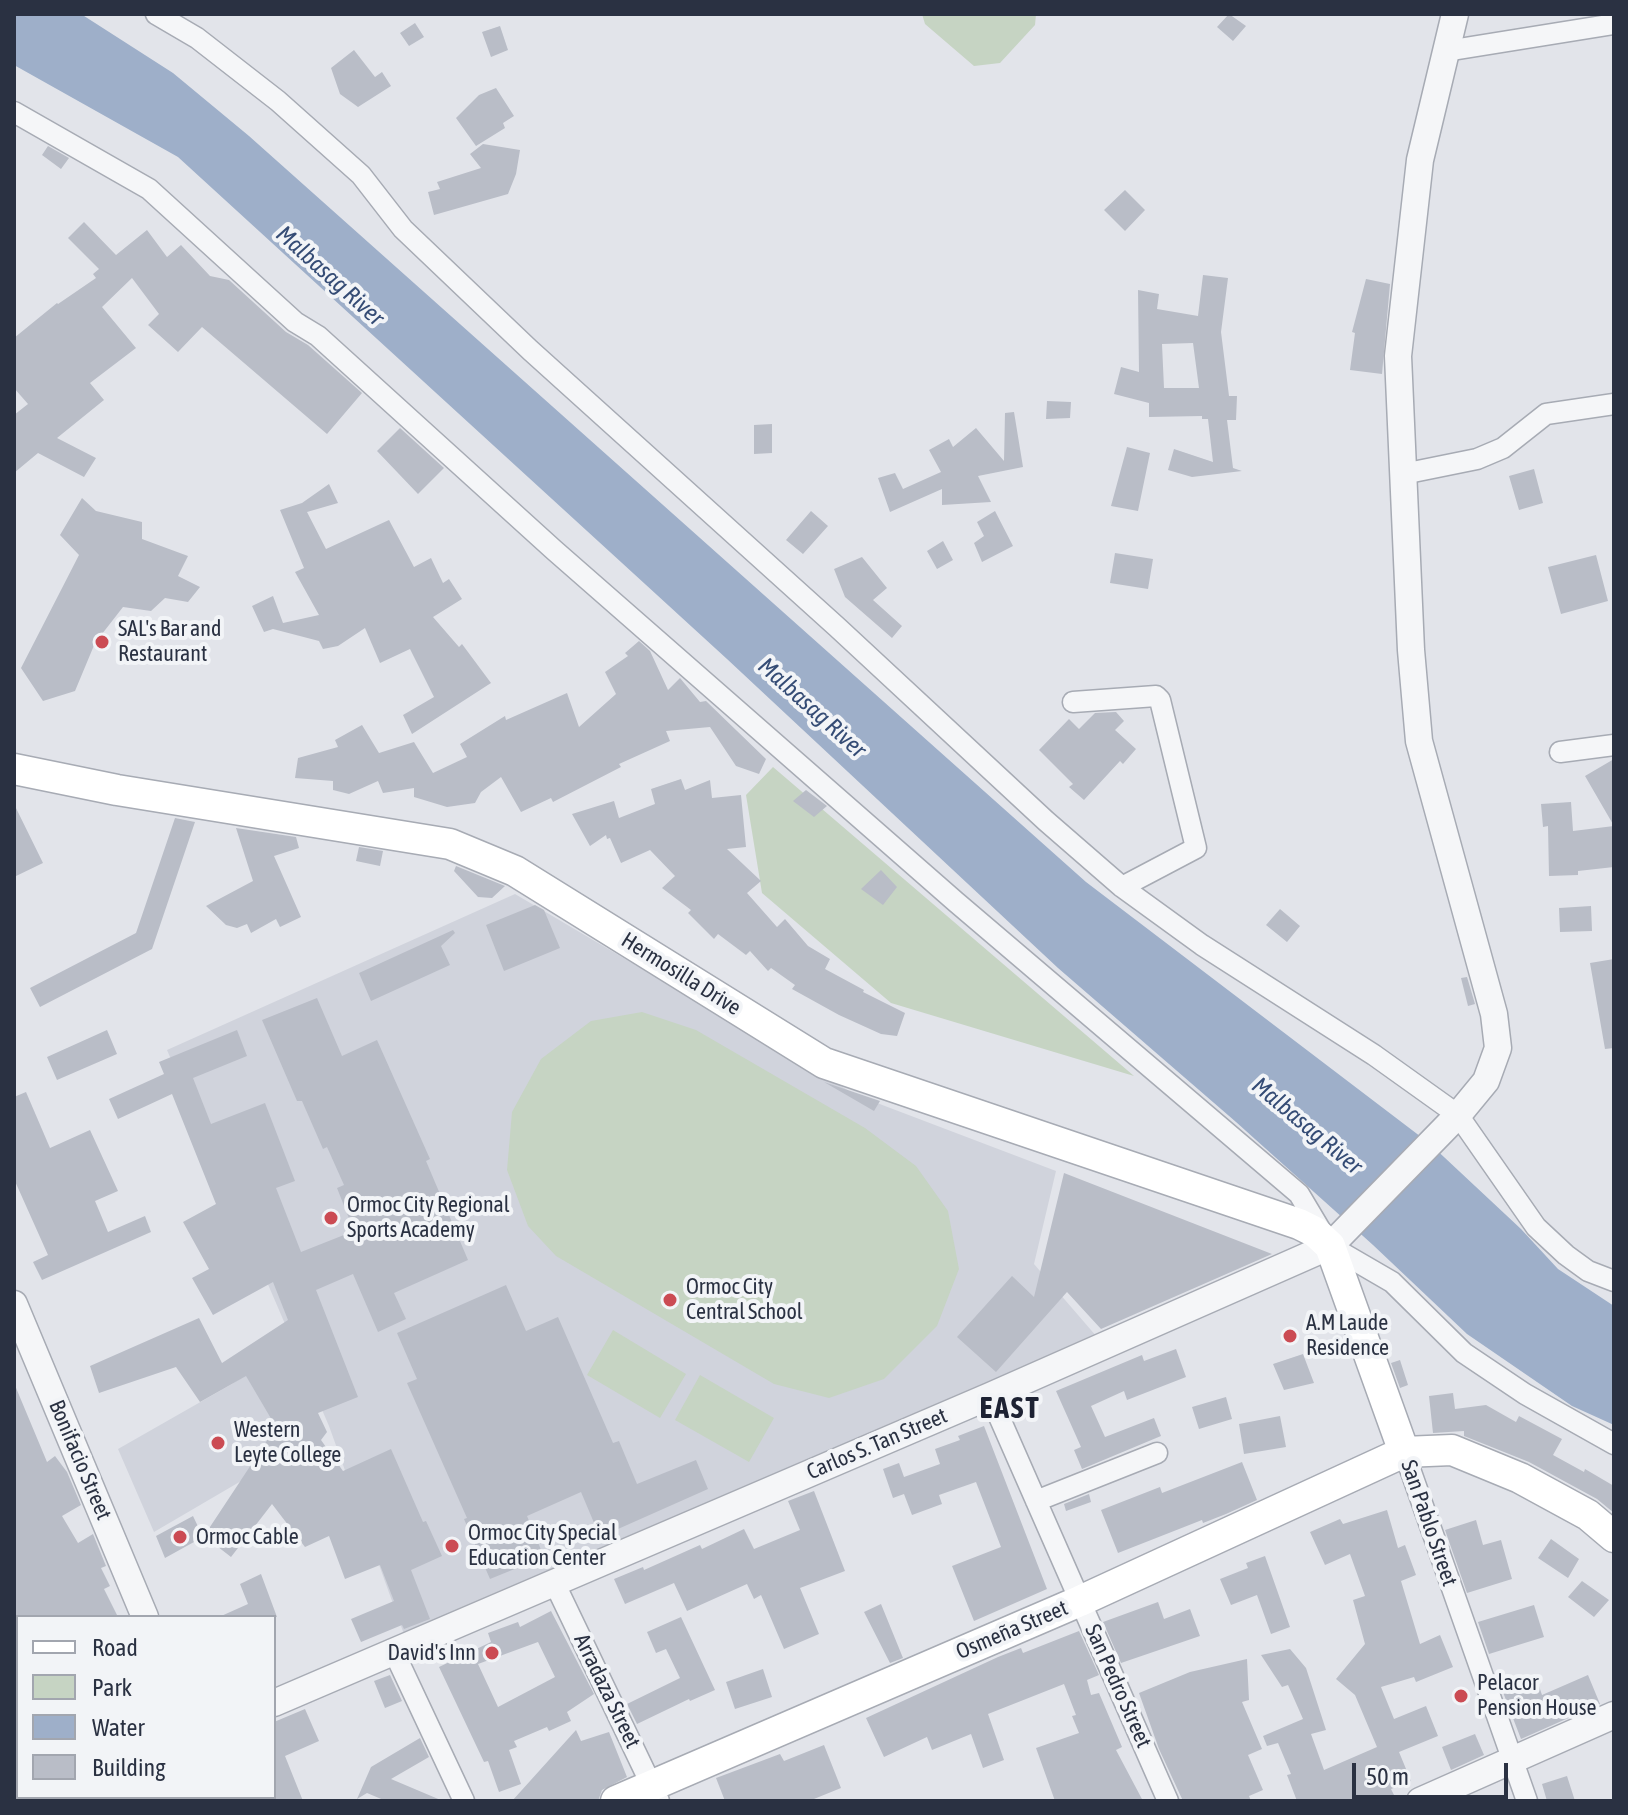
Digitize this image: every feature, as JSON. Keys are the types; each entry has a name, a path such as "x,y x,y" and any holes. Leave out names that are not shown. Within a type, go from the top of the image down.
{"main road":[{"name":"Hermosilla Drive","path":"14,769 117,790 450,844 515,871 824,1063 1315,1232 1339,1237"},
{"name":"San Pablo Street","path":"1339,1237 1404,1452"},
{"path":"1404,1452 1452,1450 1520,1478 1588,1515 1614,1537"},
{"name":"Osmeña Street","path":"616,1801 656,1793 1404,1452"}],"street":[{"path":"156,14 197,38 278,101 361,175 403,229 530,350 1046,821 1122,887 1202,945 1374,1055 1450,1123 1536,1227 1588,1271 1614,1281"},
{"name":"Carlos S. Tan Street","path":"276,1702 990,1396 1339,1237 1474,1097 1494,1065 1497,1033 1419,741 1411,650 1398,356 1420,160 1455,14"},
{"path":"1446,51 1614,24"},
{"path":"14,112 149,189 295,322 318,336 554,550 956,902 1299,1194 1339,1237 1392,1282 1464,1353 1525,1394 1614,1444"},
{"path":"1403,474 1477,459 1503,448 1546,414 1614,404"},
{"path":"1073,702 1156,696 1160,700 1196,848 1122,887"},
{"path":"1560,752 1614,745"},
{"name":"Bonifacio Street","path":"14,1304 144,1615"},
{"name":"San Pedro Street","path":"990,1396 1168,1801"},
{"name":"San Pablo Street","path":"1404,1452 1527,1801"},
{"path":"1036,1501 1157,1453"},
{"name":"Arradaza Street","path":"554,1582 656,1793"},
{"path":"394,1652 464,1801"},
{"path":"1420,1801 1614,1715"}],"shaded area":[{"name":"Ormoc City Central School","path":"515,894 856,1095 1056,1171 1034,1264 1097,1337 405,1637 329,1426 167,1050"},
{"name":"Western Leyte College","path":"281,1349 318,1436 154,1532 118,1449 232,1384"}],"green space":[{"path":"922,14 1036,14 1035,25 1000,63 974,66 925,24"},
{"path":"773,767 1134,1076 891,1003 762,893 746,795"},
{"path":"642,1012 696,1030 865,1128 916,1166 948,1211 959,1269 937,1326 884,1379 829,1398 774,1384 556,1256 528,1226 507,1170 512,1112 541,1059 591,1021"},
{"path":"613,1330 686,1374 660,1418 587,1375"},
{"path":"700,1375 774,1418 749,1462 675,1420"}],"water":[{"name":"Malbasag River","path":"14,14 81,14 173,73 249,136 1086,882 1429,1143 1521,1229 1558,1269 1614,1306 1614,1425 1572,1406 1467,1334 1236,1122 1058,968 727,659 178,157 14,65"}],"building":[{"path":"1229,14 1246,26 1233,41 1217,27"},
{"path":"415,23 424,37 409,46 400,33"},
{"path":"500,26 508,50 491,57 482,32"},
{"path":"354,50 375,77 382,72 391,86 358,107 340,94 331,68"},
{"path":"496,88 514,116 503,123 505,128 476,146 456,118 479,95"},
{"path":"483,144 520,150 516,174 508,194 434,215 428,192 440,189 437,182 481,168 470,154"},
{"path":"48,146 69,158 61,169 42,155"},
{"path":"1125,190 1145,210 1125,231 1104,210"},
{"path":"84,222 116,255 147,230 167,257 181,245 210,276 229,280 286,332 308,345 362,393 327,434 202,327 178,352 148,325 159,314 132,278 102,307 136,348 90,383 104,400 57,438 96,458 84,477 38,453 14,473 14,415 28,404 14,388 14,338 57,303 96,278 93,274 99,269 68,238"},
{"path":"1203,275 1228,278 1221,332 1229,396 1237,396 1236,420 1227,420 1233,468 1242,471 1192,477 1168,470 1174,449 1213,462 1208,419 1202,419 1202,416 1149,417 1149,403 1114,394 1121,367 1139,372 1138,290 1159,294 1157,309 1198,316","holes":["1193,343 1199,388 1164,388 1162,344"]},
{"path":"1366,279 1390,284 1382,374 1350,370 1355,333 1352,332"},
{"path":"1047,401 1071,402 1070,418 1046,419"},
{"path":"1014,412 1023,467 978,476 991,502 942,505 942,489 890,512 878,478 895,473 903,489 941,472 929,450 949,439 953,447 976,428 1004,461 1005,413"},
{"path":"772,424 772,453 754,454 754,425"},
{"path":"400,428 444,468 418,494 377,451"},
{"path":"1127,447 1150,453 1138,511 1111,506"},
{"path":"1534,469 1543,503 1519,510 1509,476"},
{"path":"329,484 338,503 307,512 326,549 389,520 414,567 431,558 443,583 449,579 462,599 433,617 459,647 462,644 491,683 412,734 403,715 434,697 410,649 380,663 365,628 338,646 323,649 319,641 273,629 264,632 252,606 273,596 283,623 319,615 295,572 304,568 280,510 302,503"},
{"path":"82,498 96,511 142,522 142,539 188,556 178,576 200,587 188,602 165,598 151,611 123,607 95,643 75,691 43,701 21,668 79,555 60,535"},
{"path":"811,511 828,526 803,554 786,540"},
{"path":"995,511 1013,546 982,562 974,543 984,536 977,522"},
{"path":"943,541 953,560 937,569 927,551"},
{"path":"1115,553 1153,559 1148,589 1110,583"},
{"path":"1596,555 1608,601 1561,614 1548,567"},
{"path":"862,557 887,588 873,600 902,626 892,638 845,597 834,569"},
{"path":"639,641 650,651 668,690 680,678 700,702 706,701 766,759 759,774 736,766 710,727 666,731 670,741 619,764 621,767 553,802 551,798 521,812 501,777 481,792 475,803 447,807 414,797 414,788 383,793 378,781 349,794 333,790 333,781 295,778 298,758 338,747 335,740 362,725 379,753 414,742 433,773 467,757 460,744 505,716 506,720 567,693 579,727 616,694 605,672 628,656 625,653"},
{"path":"1116,712 1124,721 1115,730 1136,749 1123,764 1120,761 1084,800 1069,787 1073,784 1039,750 1069,719 1079,729 1095,713"},
{"path":"1614,759 1614,826 1585,776"},
{"path":"681,779 685,790 710,780 712,798 741,795 746,847 727,849 761,881 747,893 777,927 785,919 808,946 830,959 825,969 905,1013 897,1036 881,1034 839,1015 792,989 795,985 771,968 768,971 750,951 746,955 718,934 714,939 688,913 691,910 662,888 675,876 650,850 621,863 606,835 590,846 572,814 614,801 619,818 655,804 651,789"},
{"path":"806,790 827,806 814,817 793,801"},
{"path":"1571,802 1573,831 1614,826 1614,867 1578,871 1578,875 1549,876 1548,826 1543,827 1541,804"},
{"path":"14,804 43,863 14,877"},
{"path":"175,818 195,822 152,949 40,1007 30,988 136,933"},
{"path":"236,828 296,837 299,848 274,856 301,917 280,927 276,919 251,933 247,924 237,928 226,925 206,906 253,881"},
{"path":"359,847 383,851 380,866 356,861"},
{"path":"456,866 505,886 492,898 478,897 454,871"},
{"path":"881,870 897,887 883,905 861,889"},
{"path":"535,905 544,910 560,948 504,971 486,925"},
{"path":"1591,906 1592,931 1560,932 1559,908"},
{"path":"1280,909 1300,926 1287,942 1266,925"},
{"path":"453,930 455,933 441,946 450,965 371,1001 359,973"},
{"path":"1614,959 1614,1048 1605,1049 1590,963"},
{"path":"1467,977 1475,1004 1468,1006 1461,978"},
{"path":"317,998 342,1056 377,1040 430,1159 426,1161 468,1260 394,1293 406,1319 378,1332 353,1274 316,1290 358,1397 318,1413 327,1432 321,1440 343,1471 391,1449 423,1522 426,1521 442,1556 411,1570 430,1619 404,1629 402,1625 361,1642 351,1619 394,1601 380,1565 345,1579 329,1536 305,1547 272,1504 231,1557 204,1536 276,1427 246,1376 200,1402 176,1367 99,1393 90,1366 199,1318 222,1363 288,1320 273,1282 213,1315 192,1278 209,1269 183,1222 216,1204 172,1094 118,1119 109,1099 164,1074 159,1062 237,1030 247,1056 193,1078 211,1124 265,1103 295,1181 276,1188 301,1252 354,1231 337,1188 344,1185 327,1147 323,1149 302,1101 297,1101 262,1020"},
{"path":"107,1030 117,1054 57,1080 47,1057"},
{"path":"824,1082 880,1101 874,1111"},
{"path":"26,1092 50,1148 90,1130 118,1191 95,1201 108,1232 145,1216 151,1232 42,1280 33,1262 48,1255 14,1179 14,1097"},
{"path":"1064,1173 1272,1254 1101,1329 1067,1292 996,1372 957,1337 1012,1276 1034,1297"},
{"path":"506,1285 526,1331 558,1317 613,1443 619,1441 637,1484 696,1460 708,1489 600,1537 581,1492 527,1516 544,1557 490,1579 464,1519 467,1518 407,1383 417,1379 397,1333"},
{"path":"1176,1349 1186,1377 1127,1400 1124,1391 1091,1406 1105,1437 1154,1418 1161,1436 1082,1469 1074,1450 1081,1447 1056,1391 1142,1355 1144,1361"},
{"path":"1303,1354 1314,1383 1284,1390 1273,1364"},
{"path":"1400,1360 1408,1385 1400,1388 1391,1363"},
{"path":"14,1383 47,1462 55,1456 67,1472 81,1505 62,1516 78,1543 93,1534 106,1566 101,1568 110,1586 104,1589 117,1615 14,1617"},
{"path":"1453,1393 1455,1409 1486,1405 1516,1422 1519,1416 1562,1439 1553,1455 1614,1486 1614,1513 1597,1499 1529,1462 1464,1436 1464,1431 1433,1433 1429,1396"},
{"path":"1226,1397 1232,1419 1199,1429 1192,1407"},
{"path":"1280,1416 1286,1447 1244,1454 1239,1424"},
{"path":"984,1426 1047,1589 974,1621 952,1566 1001,1547 976,1482 939,1495 942,1504 912,1515 904,1494 893,1498 883,1469 899,1463 904,1477 940,1464 935,1449 960,1440 958,1436"},
{"path":"1242,1462 1257,1500 1118,1553 1101,1510 1160,1487 1162,1493"},
{"path":"814,1491 845,1571 800,1588 819,1634 784,1649 761,1595 754,1599 747,1584 687,1611 674,1583 625,1604 614,1579 643,1567 644,1570 700,1545 702,1549 744,1529 754,1549 800,1530 788,1501"},
{"path":"1089,1494 1091,1502 1066,1511 1064,1504"},
{"path":"1387,1510 1398,1548 1405,1545 1416,1575 1401,1581 1420,1644 1440,1635 1453,1667 1416,1682 1414,1677 1381,1687 1394,1719 1426,1706 1438,1736 1399,1752 1411,1781 1391,1789 1397,1801 1297,1801 1287,1775 1291,1774 1278,1743 1267,1746 1263,1736 1303,1719 1288,1685 1282,1687 1261,1655 1290,1649 1306,1668 1326,1730 1311,1734 1324,1770 1377,1747 1355,1695 1336,1679 1365,1644 1353,1600 1365,1596 1350,1554 1325,1565 1310,1532 1340,1519 1343,1524"},
{"name":"Ormoc Cable","path":"193,1516 203,1537 165,1558 156,1536"},
{"path":"1476,1520 1483,1545 1501,1540 1512,1579 1467,1593 1445,1530"},
{"path":"1551,1539 1579,1559 1568,1578 1538,1558"},
{"path":"1265,1556 1290,1627 1271,1634 1257,1595 1231,1605 1220,1579 1248,1568 1246,1563"},
{"path":"261,1574 277,1617 223,1615 248,1604 240,1584"},
{"path":"1582,1581 1609,1600 1594,1617 1568,1597"},
{"path":"1158,1602 1164,1619 1190,1609 1200,1636 1121,1663 1103,1622"},
{"path":"881,1604 903,1658 890,1663 864,1612"},
{"path":"1534,1605 1544,1637 1489,1654 1478,1622"},
{"path":"551,1611 594,1694 567,1712 571,1721 514,1741 517,1747 509,1750 521,1784 499,1792 488,1761 484,1762 439,1667 491,1642 488,1633 518,1622 520,1627","holes":["538,1642 555,1677 498,1707 478,1664"]},
{"path":"681,1617 715,1690 637,1724 627,1704 680,1678 666,1649 656,1653 647,1632"},
{"path":"1079,1631 1099,1675 1087,1680 1091,1695 1099,1693 1122,1747 1116,1750 1143,1801 1055,1801 1036,1748 1079,1733 1072,1716 1076,1715 1064,1684 988,1714 1004,1760 983,1768 971,1734 932,1750 927,1737 884,1757 866,1718 998,1657 1021,1648 1023,1653"},
{"path":"1247,1659 1249,1700 1242,1702 1262,1749 1248,1755 1263,1790 1249,1796 1251,1801 1183,1801 1159,1749 1139,1693 1190,1672"},
{"path":"763,1669 772,1697 735,1709 726,1682"},
{"path":"390,1675 402,1701 385,1708 374,1681"},
{"path":"1588,1675 1600,1704 1521,1739 1501,1687 1536,1677 1542,1695"},
{"path":"305,1709 319,1741 285,1756 303,1801 274,1801 276,1721"},
{"path":"576,1730 581,1741 609,1732 627,1777 602,1790 598,1801 512,1801"},
{"path":"1475,1734 1484,1755 1451,1770 1442,1747"},
{"path":"420,1738 429,1757 391,1779 443,1801 386,1801 367,1793 357,1799 371,1767"},
{"path":"824,1745 841,1788 809,1801 725,1801 716,1778 780,1754 784,1761"},
{"path":"1567,1776 1575,1801 1547,1801 1542,1784"}],"place":[{"name":"SAL's Bar and Restaurant","path":"102,642"},
{"name":"Ormoc City Regional Sports Academy","path":"331,1218"},
{"name":"Ormoc City Central School","path":"670,1300"},
{"name":"A.M Laude Residence","path":"1290,1336"},
{"name":"Western Leyte College","path":"218,1443"},
{"name":"Ormoc Cable","path":"180,1537"},
{"name":"Ormoc City Special Education Center","path":"452,1546"},
{"name":"David's Inn","path":"492,1653"},
{"name":"Pelacor Pension House","path":"1461,1696"}],"district":[{"name":"EAST","path":"1010,1409"}]}
